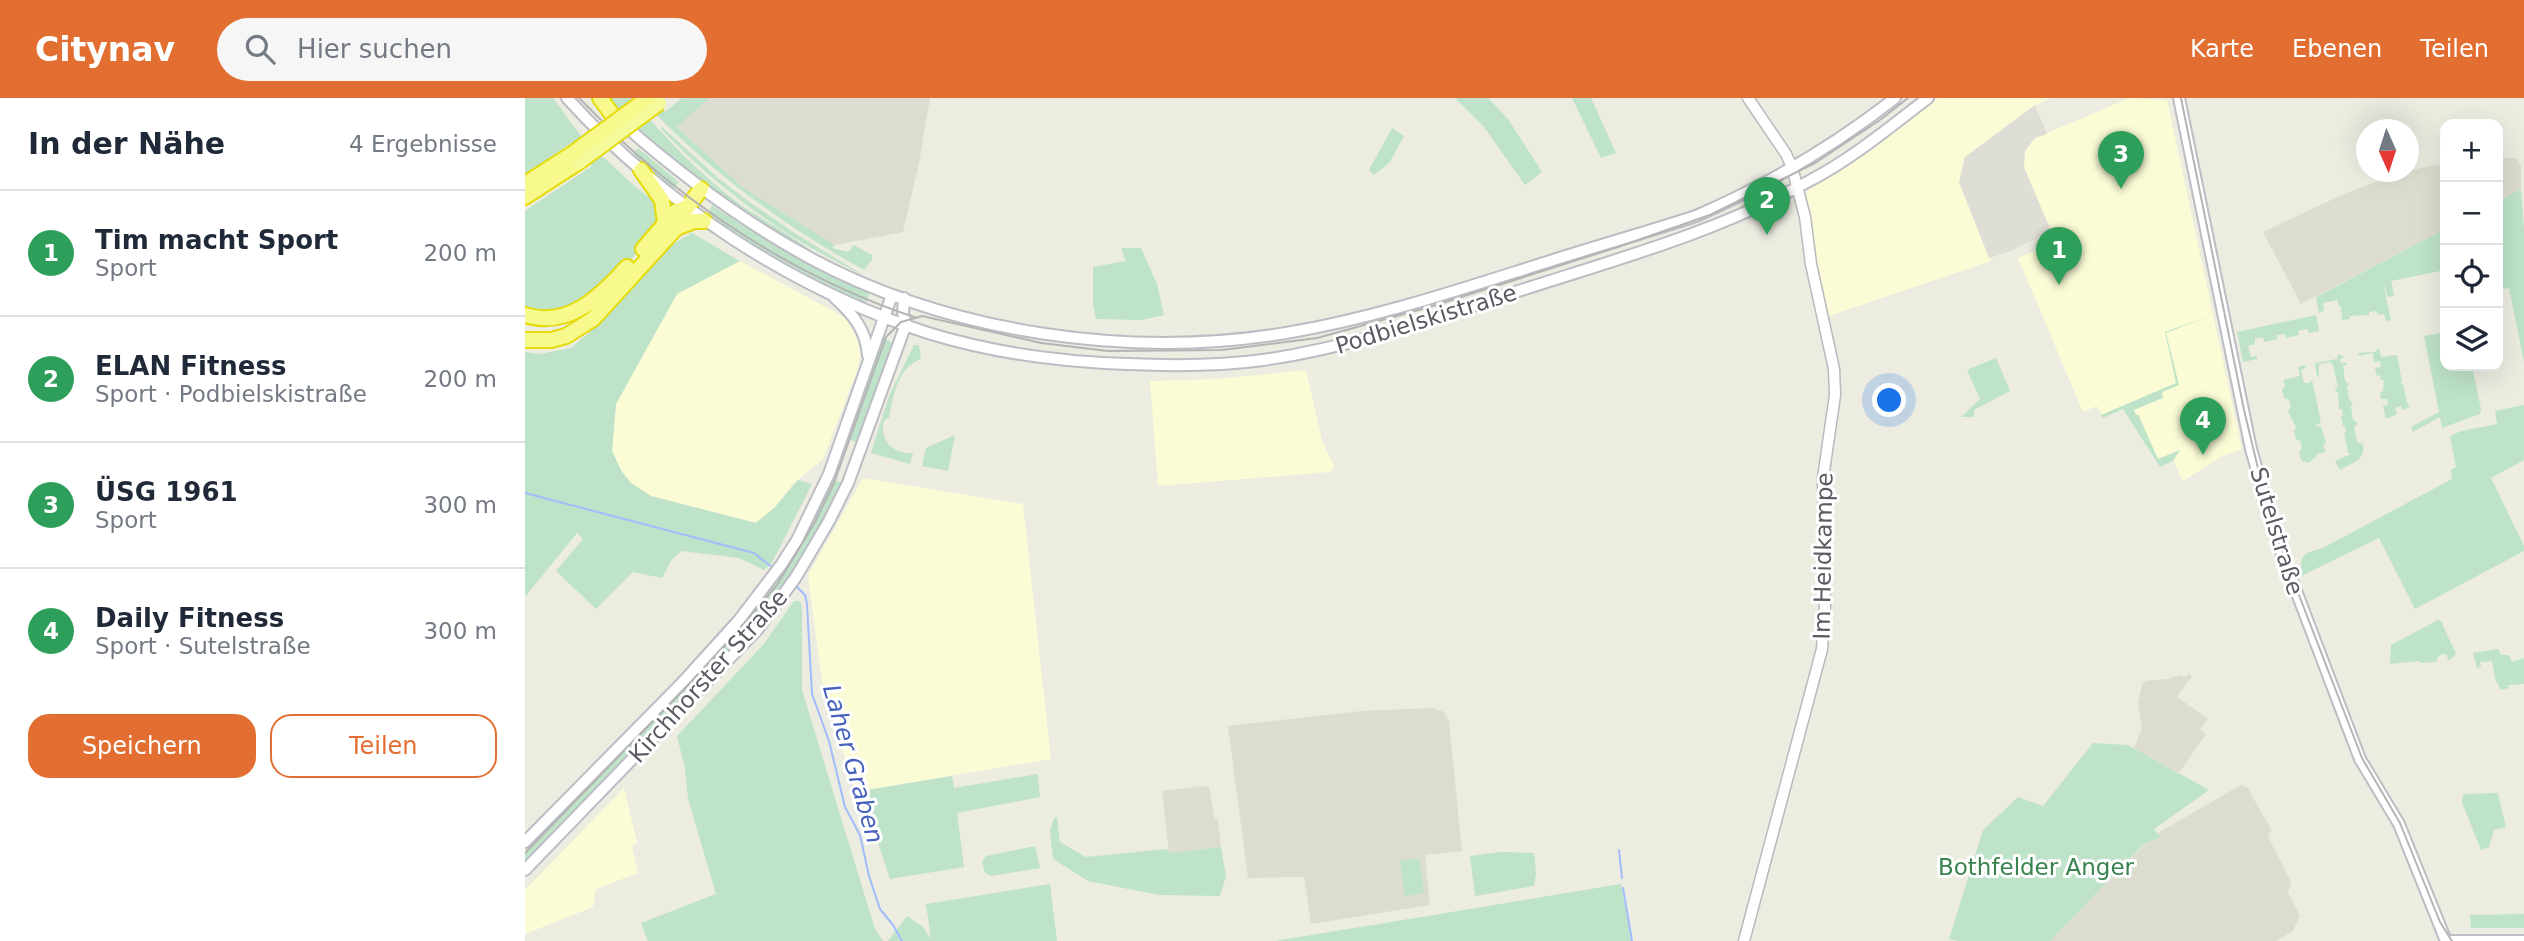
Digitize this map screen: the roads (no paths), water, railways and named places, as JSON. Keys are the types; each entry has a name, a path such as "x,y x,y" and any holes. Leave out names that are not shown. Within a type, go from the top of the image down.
{"highway":[{"path":"598,98 611,113"},
{"path":"525,194 654,101"},
{"path":"641,170 662,200 671,226"},
{"path":"525,340 551,340 566,336 593,319 701,189"},
{"path":"525,316 558,318 590,303 671,226 704,221"}],"main road":[{"name":"Podbielskistraße","path":"567,98 641,170 704,221 775,264 884,316 927,332 981,346 1075,361 1157,366 1261,360 1319,351 1655,249 1727,221 1796,188 1854,153 1928,98"},
{"name":"Podbielskistraße","path":"611,113 701,189 766,233 811,258 892,295 979,320 1043,334 1108,341 1178,343 1283,334 1381,313 1671,224 1720,205 1791,167 1829,145 1895,98"},
{"name":"Sutelstraße","path":"2179,98 2248,436 2276,537 2360,758 2399,824 2447,941"},
{"path":"825,289 858,323 867,345 868,360"},
{"name":"Kirchhorster Straße","path":"525,842 681,684 740,620 781,565 818,500 892,295"},
{"name":"Kirchhorster Straße","path":"525,870 757,630 796,577 829,522 856,463 905,324 904,298"},
{"path":"836,455 856,463"},
{"path":"2447,941 2524,941"}],"street":[{"name":"Im Heidkampe","path":"1744,941 1816,678 1825,626 1823,478 1835,395 1835,369 1812,272 1805,217 1791,167 1786,153 1748,98"}],"waterway":[{"name":"Laher Graben","path":"525,493 754,553 773,568"},
{"name":"Laher Graben","path":"794,584 805,595 812,694 829,741 845,807 860,835 880,909 902,941"},
{"path":"1619,850 1622,878"},
{"path":"1623,888 1632,941"}],"tram line":[{"path":"579,98 601,120"},
{"path":"525,853 718,654 777,585 815,522 834,483 886,337 901,322 922,316 1041,343 1108,351 1222,350 1317,338 1433,306 1710,215 1815,163 1908,98"},
{"path":"2181,98 2244,410 2280,546 2362,758 2400,823 2440,922 2452,941"},
{"path":"622,141 688,196 760,245 837,286 917,318"}],"place":[{"name":"ÜSG 1961","path":"2121,189"},
{"name":"ELAN Fitness","path":"1767,235"},
{"name":"Tim macht Sport","path":"2059,285"},
{"name":"Daily Fitness","path":"2203,455"}],"park label":[{"name":"Bothfelder Anger","path":"2036,867"}]}
